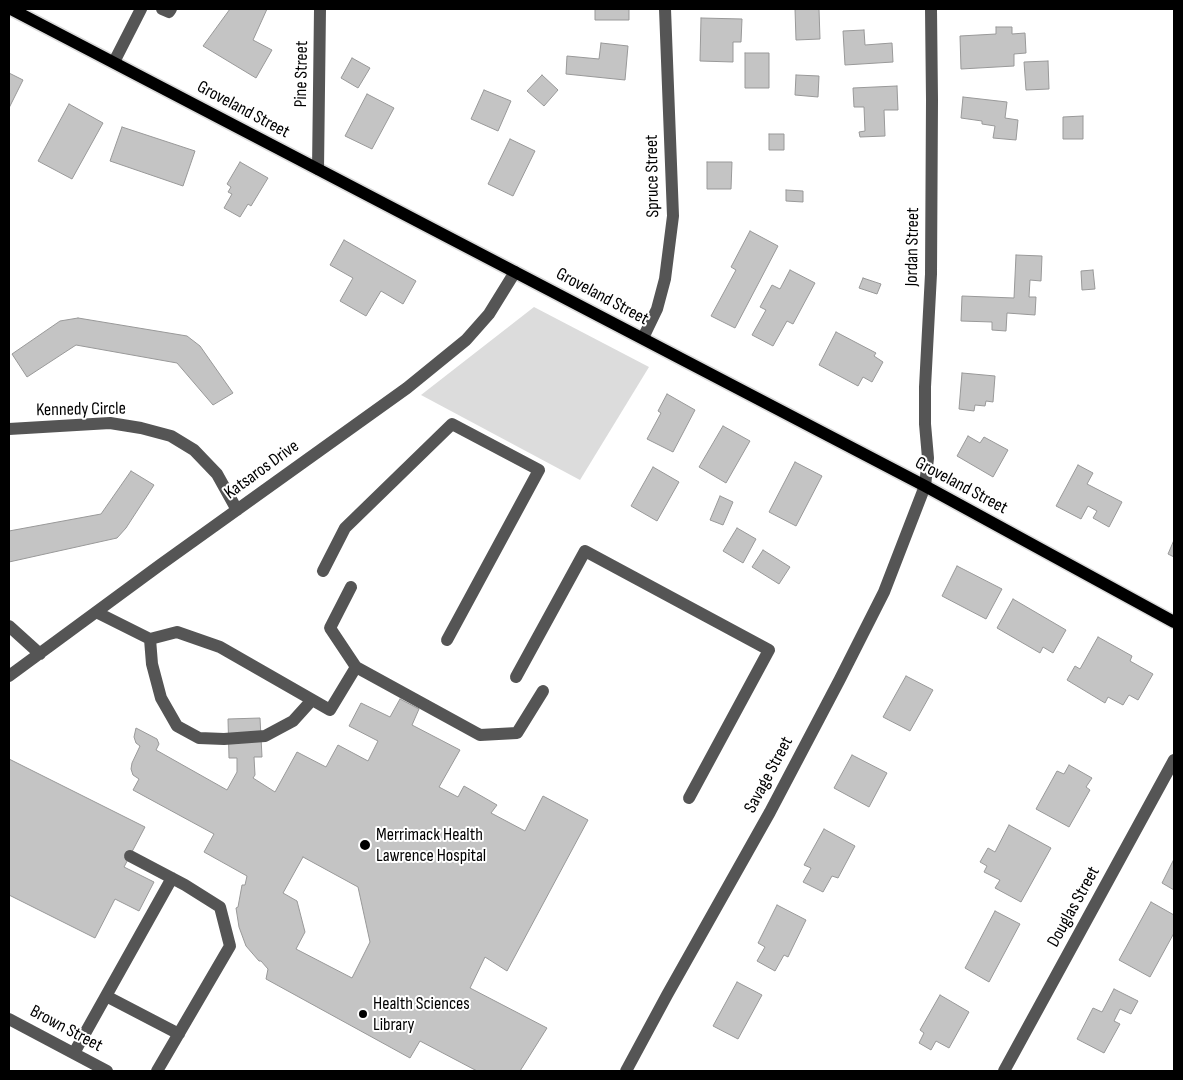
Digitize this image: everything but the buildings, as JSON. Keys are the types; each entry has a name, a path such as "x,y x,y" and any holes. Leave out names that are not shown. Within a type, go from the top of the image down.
{"main road":[{"name":"Groveland Street","path":"11,9 925,486 1174,622"}],"street":[{"path":"114,62 141,9"},
{"path":"162,9 169,12 171,9"},
{"name":"Pine Street","path":"318,169 320,9"},
{"name":"Spruce Street","path":"642,338 657,309 665,279 673,216 665,9"},
{"name":"Jordan Street","path":"925,486 928,458 925,424 925,387 931,254 931,9"},
{"name":"Katsaros Drive","path":"9,676 407,388 466,340 490,314 515,272"},
{"name":"Kennedy Circle","path":"9,429 110,423 141,428 171,436 194,450 217,474 237,510"},
{"path":"323,571 345,528 452,424 539,470 448,640"},
{"name":"Savage Street","path":"626,1071 770,812 840,679 884,592 925,486"},
{"path":"516,677 585,551 769,650 689,798"},
{"path":"351,587 330,628 356,667 480,735 516,733 543,691"},
{"path":"96,612 150,639 178,632 220,647 330,710 356,667"},
{"path":"9,626 40,654"},
{"path":"150,639 152,664 161,698 177,726 199,738 224,739 265,736 293,722 312,700"},
{"name":"Douglas Street","path":"1004,1071 1174,760"},
{"path":"130,856 172,878 220,907 230,946 158,1071"},
{"path":"74,1053 172,878"},
{"path":"106,996 179,1034"},
{"name":"Brown Street","path":"9,1018 107,1071"}],"shaded area":[{"path":"534,307 649,367 580,480 421,395"}],"place":[{"name":"Merrimack Health Lawrence Hospital","path":"365,845"},
{"name":"Health Sciences Library","path":"363,1014"}]}
